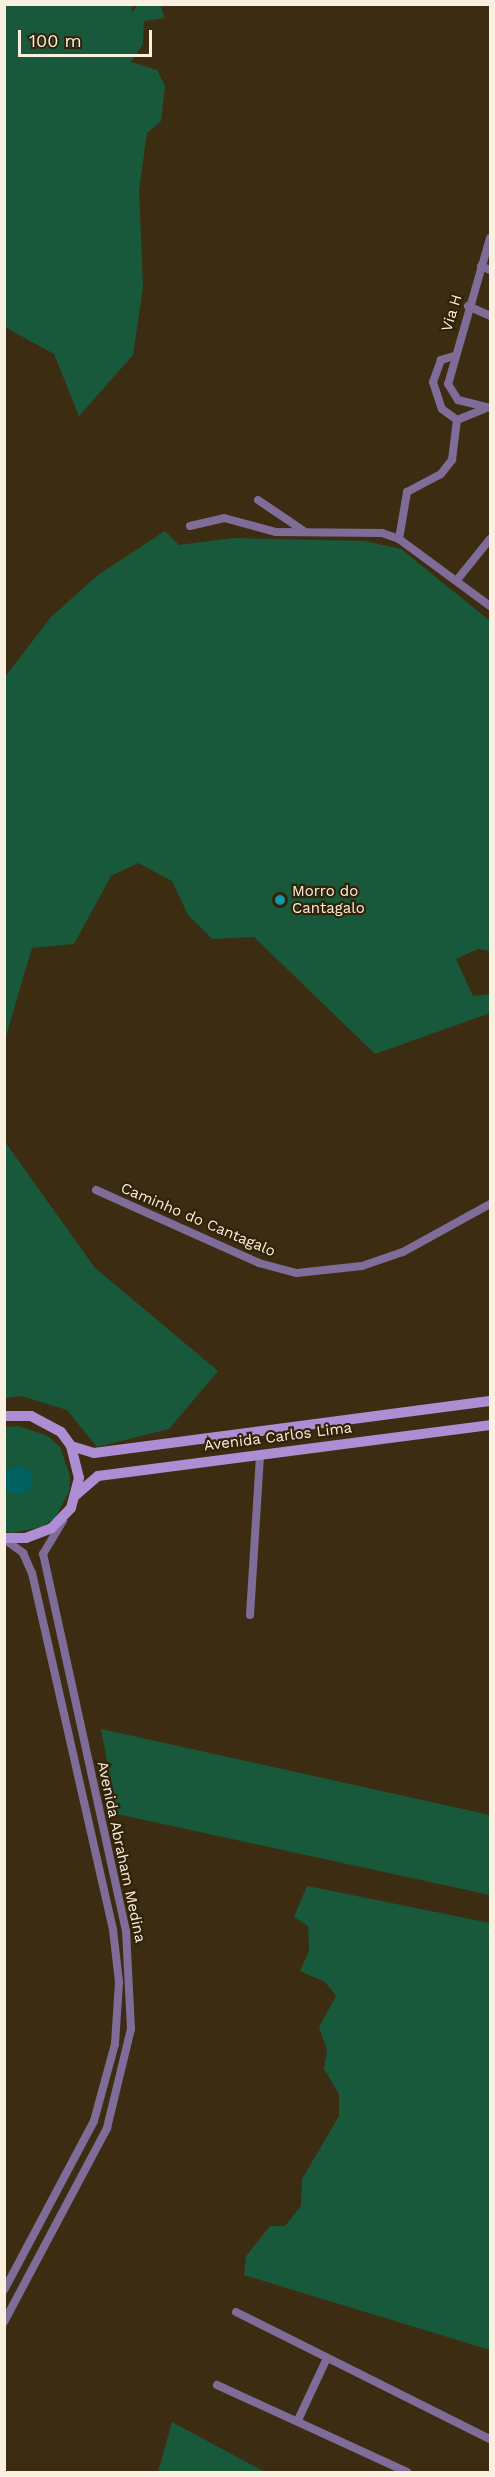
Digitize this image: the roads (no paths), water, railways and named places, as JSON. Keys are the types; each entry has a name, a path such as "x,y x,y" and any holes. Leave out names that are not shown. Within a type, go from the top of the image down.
{"street":[{"name":"Via H","path":"488,408 454,396 448,384 468,306 490,238"},
{"path":"481,266 490,270"},
{"path":"468,306 490,316"},
{"path":"454,356 441,360 433,382 442,409 457,420"},
{"path":"457,420 488,408"},
{"path":"399,539 405,496 446,469 457,420"},
{"path":"258,500 305,532"},
{"path":"190,526 224,518 257,530 305,532 368,530 399,539 490,606"},
{"path":"457,580 490,538"},
{"name":"Caminho do Cantagalo","path":"96,1190 259,1263 297,1273 362,1266 403,1252 490,1204"},
{"name":"Avenida Carlos Lima","path":"71,1446 94,1453 490,1401"},
{"path":"4,1416 47,1422 71,1446 79,1478 76,1495 67,1514 39,1534 4,1538"},
{"name":"Avenida Carlos Lima","path":"76,1495 98,1476 490,1425"},
{"path":"250,1615 260,1455"},
{"name":"Avenida Abraham Medina","path":"4,2322 59,2219 116,2102 132,2008 126,1931 44,1554 67,1514"},
{"name":"Avenida Abraham Medina","path":"4,1538 23,1553 32,1573 118,1964 115,2043 106,2085 81,2151 4,2290"},
{"path":"48,2212 50,2219 59,2219"},
{"path":"38,2229 47,2229 50,2236"},
{"path":"236,2312 490,2439"},
{"path":"298,2420 327,2358"},
{"path":"217,2385 298,2420 407,2472"}],"water":[{"path":"18,1466 28,1470 32,1480 28,1490 18,1494 8,1490 4,1480 8,1470"}],"place":[{"name":"Morro do Cantagalo","path":"280,900"}]}
